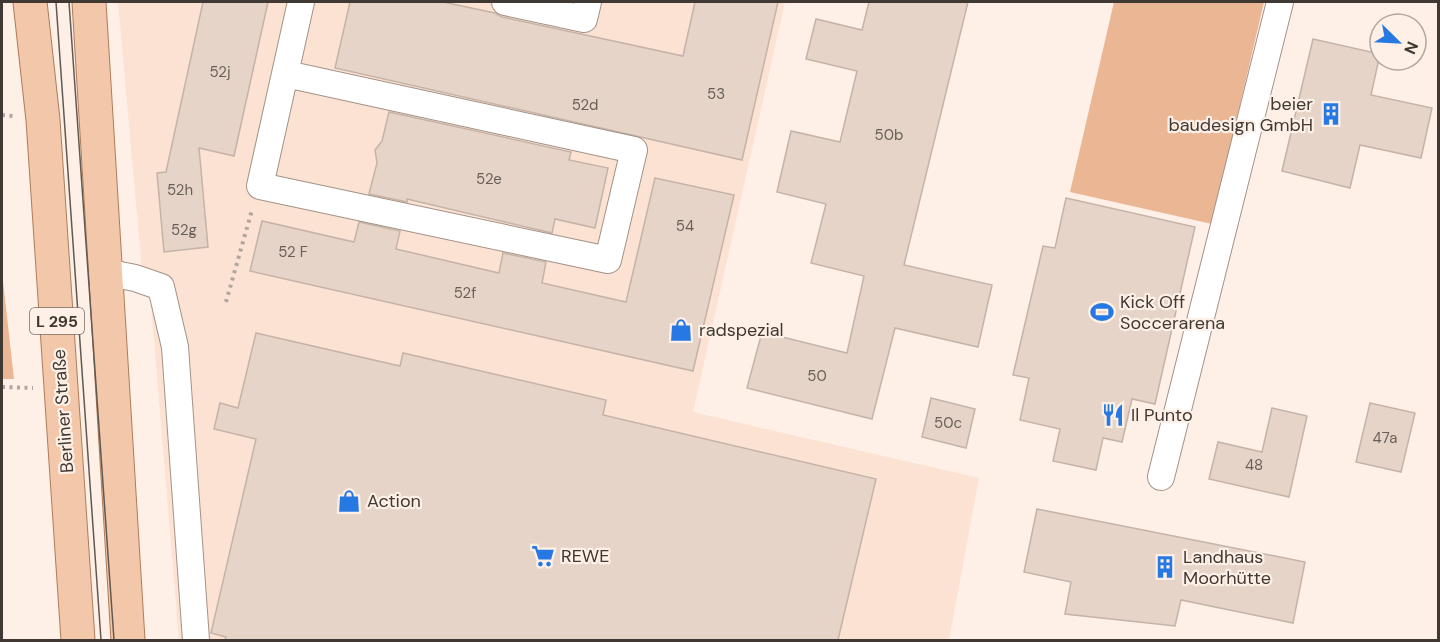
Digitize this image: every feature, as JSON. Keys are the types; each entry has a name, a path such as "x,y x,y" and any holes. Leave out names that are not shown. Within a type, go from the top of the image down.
{"main road":[{"name":"Berliner Straße","path":"30,2 42,110 78,640"},
{"name":"L 295","path":"89,2 128,640"}],"lane":[{"path":"286,74 634,150 608,260 260,186 301,2"},
{"path":"505,2 584,19 588,2"},
{"path":"1161,477 1280,2"},
{"path":"105,272 135,278 161,287 175,347 196,640"}],"path":[{"path":"2,115 13,117"},
{"path":"226,302 244,233 260,186"},
{"path":"2,387 33,388"}],"shaded area":[{"path":"118,2 785,2 693,412 979,478 949,640 179,640 151,305 161,274 142,270"},
{"path":"1114,2 1264,2 1212,224 1070,192"},
{"path":"2,272 14,379 2,379"}],"building":[{"path":"203,2 268,2 234,156 199,148 208,247 164,252 157,173 166,172"},
{"path":"350,2 443,2 683,56 695,2 778,2 742,160 335,68"},
{"path":"869,2 968,2 904,265 992,285 978,347 895,328 872,419 747,388 762,332 847,353 864,276 811,263 826,204 777,192 791,131 840,142 857,71 806,59 816,19 862,30"},
{"name":"beier baudesign GmbH","path":"1313,39 1368,51 1368,72 1376,72 1371,95 1432,108 1421,158 1360,145 1350,188 1282,171"},
{"path":"389,112 571,152 569,160 608,168 595,228 555,219 552,233 407,199 407,202 369,194 377,163 375,150 382,141"},
{"path":"655,178 734,195 693,371 250,271 262,221 354,242 359,222 400,231 396,249 499,273 503,253 546,262 542,283 626,302"},
{"name":"Kick Off Soccerarena","path":"1066,198 1195,227 1155,404 1132,399 1122,442 1103,438 1096,470 1053,461 1060,429 1020,420 1029,378 1013,375 1043,246 1055,248"},
{"name":"REWE","path":"256,333 400,366 403,353 606,400 603,415 876,479 838,640 225,640 226,637 211,633 256,439 214,429 220,403 238,408"},
{"path":"931,398 975,409 966,448 922,437"},
{"path":"1370,403 1415,413 1401,472 1356,462"},
{"path":"1272,408 1307,416 1289,497 1209,479 1218,442 1262,452"},
{"name":"Landhaus Moorhütte","path":"1037,509 1305,562 1293,623 1181,600 1175,626 1065,614 1071,582 1024,572"}],"tram line":[{"path":"56,2 101,640"},
{"path":"69,2 114,640"}],"place":[{"name":"beier baudesign GmbH","path":"1331,114"},
{"name":"Kick Off Soccerarena","path":"1102,312"},
{"name":"radspezial","path":"681,330"},
{"name":"Il Punto","path":"1113,415"},
{"name":"Action","path":"349,501"},
{"name":"REWE","path":"543,556"},
{"name":"Landhaus Moorhütte","path":"1165,567"}]}
